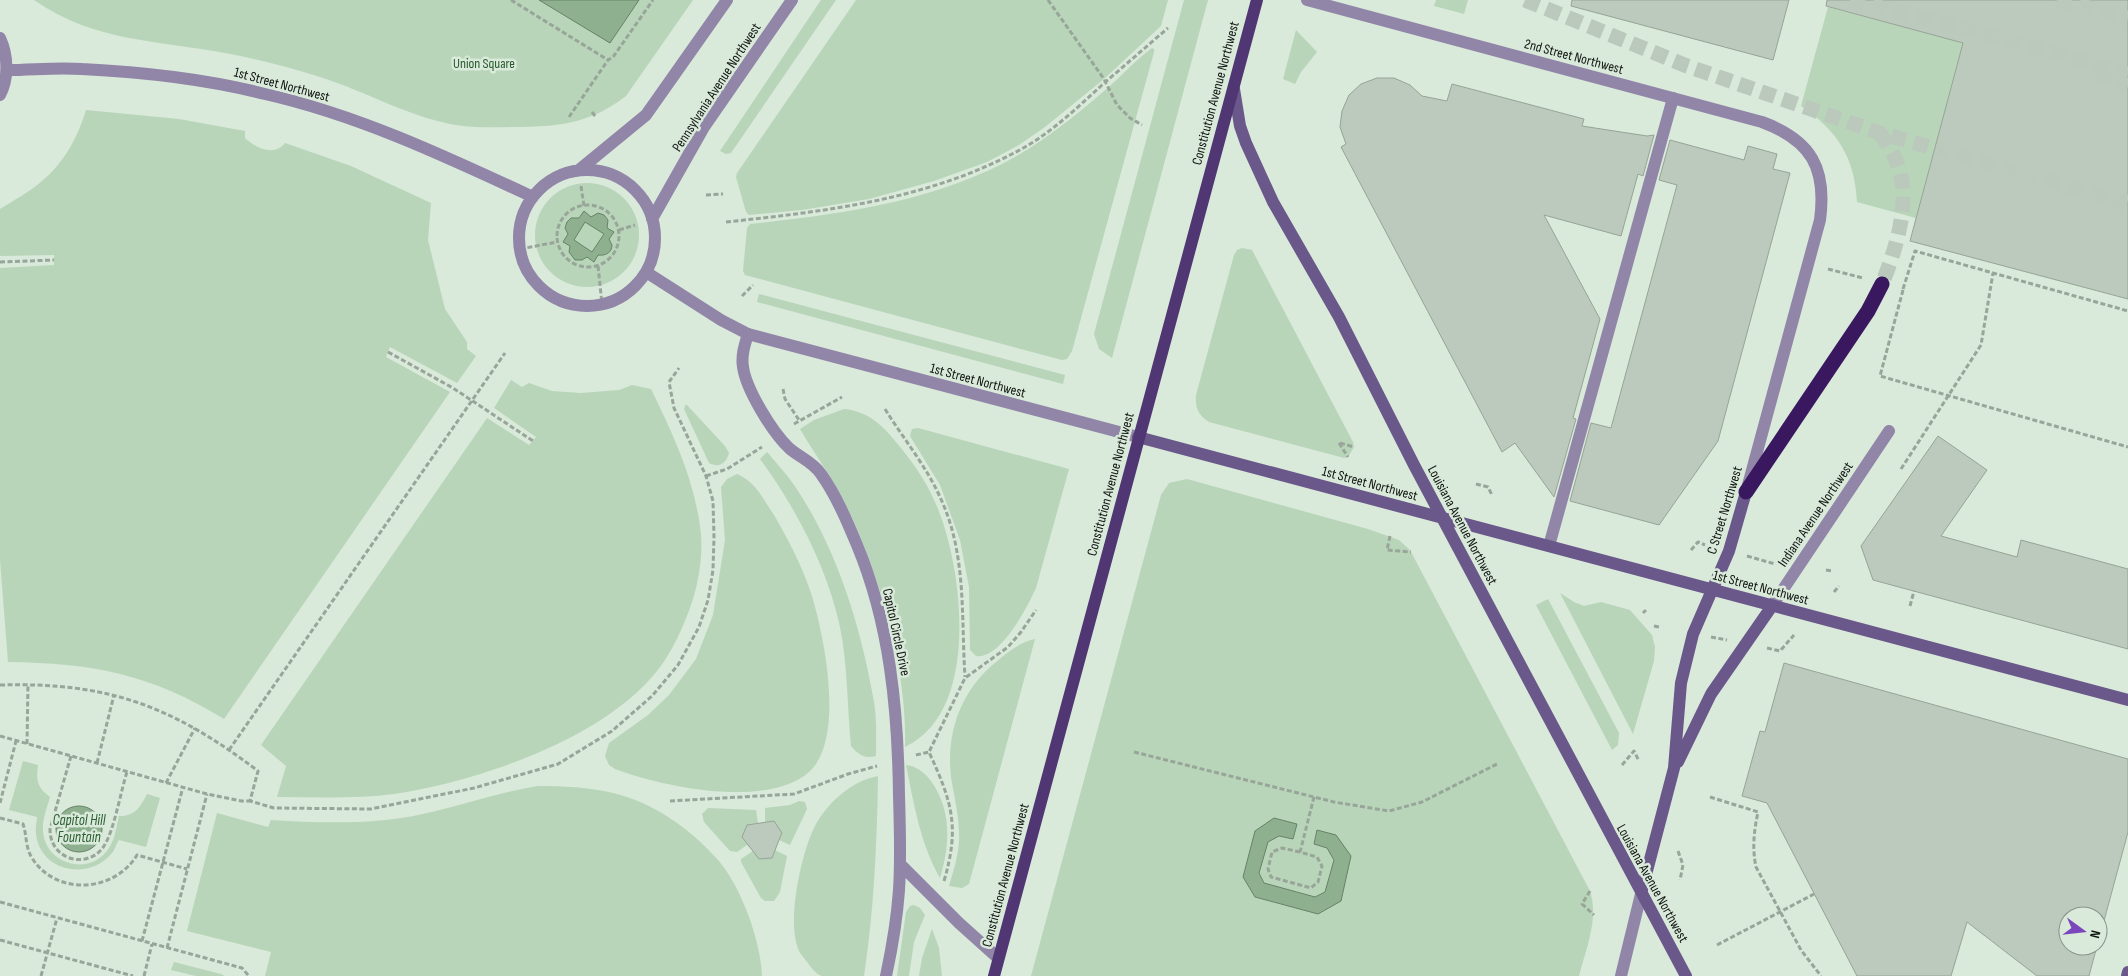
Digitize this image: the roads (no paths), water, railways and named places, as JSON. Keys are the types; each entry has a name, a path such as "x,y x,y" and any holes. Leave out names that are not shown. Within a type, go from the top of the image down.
{"highway":[{"path":"1746,492 1868,311 1888,286"}],"main road":[{"name":"Constitution Avenue Northwest","path":"994,976 1257,0"}],"street":[{"path":"579,170 646,115 727,0"},
{"name":"Pennsylvania Avenue Northwest","path":"652,219 704,127 792,0"},
{"name":"2nd Street Northwest","path":"1307,0 1778,128 1792,136 1803,146 1817,168"},
{"path":"0,38 6,56 7,70 0,94"},
{"name":"1st Street Northwest","path":"7,70 81,69 193,79 268,94 344,117 466,166 533,197"},
{"name":"Louisiana Avenue Northwest","path":"1234,81 1235,103 1240,126 1252,160 1273,202 1339,317 1443,518 1686,976"},
{"path":"1549,546 1673,98"},
{"name":"C Street Northwest","path":"1621,976 1674,768 1681,683 1693,634 1729,551 1820,220 1822,192 1817,168"},
{"path":"579,170 595,170 610,174 625,181 637,191 646,204 652,219 655,246 646,272 638,283 615,300 586,306 571,304 556,298 532,278 520,249 519,235 521,222 533,197 553,179 579,170"},
{"name":"1st Street Northwest","path":"646,272 721,320 748,334 2128,700"},
{"name":"Capitol Circle Drive","path":"748,334 743,366 746,382 755,399 789,447 820,472 844,518 869,576 881,620 894,691 898,731 900,864 899,892 886,976"},
{"name":"Indiana Avenue Northwest","path":"1674,768 1711,694 1889,431"},
{"path":"900,864 959,923 998,958"},
{"path":"2127,976 2128,972"}],"water":[{"path":"539,0 639,0 610,43"},
{"path":"584,211 591,217 598,213 604,215 608,220 607,228 614,232 609,239 612,245 611,250 606,254 598,255 594,262 587,257 582,260 575,260 569,252 570,246 563,242 568,234 565,228 567,222 571,218 579,218","holes":["585,222 604,234 592,252 574,240"]},
{"name":"Capitol Hill Fountain","path":"79,806 92,810 98,816 102,829 98,842 92,848 79,852 66,848 60,842 56,829 60,816 66,810"},
{"path":"1274,818 1297,824 1293,839 1279,836 1268,842 1259,873 1264,883 1315,897 1325,892 1334,860 1327,848 1314,844 1317,830 1336,835 1351,856 1341,901 1318,914 1255,897 1243,877 1255,831"}],"tunnel":[{"path":"1525,0 1687,66 1880,133 2128,203"},
{"path":"1850,0 1997,37 2128,74"},
{"path":"2057,0 2128,18"},
{"path":"2097,75 2128,86"},
{"path":"1880,133 1897,163 1903,193 1903,208 1897,240 1882,284"}],"park label":[{"name":"Union Square","path":"484,63"}]}
